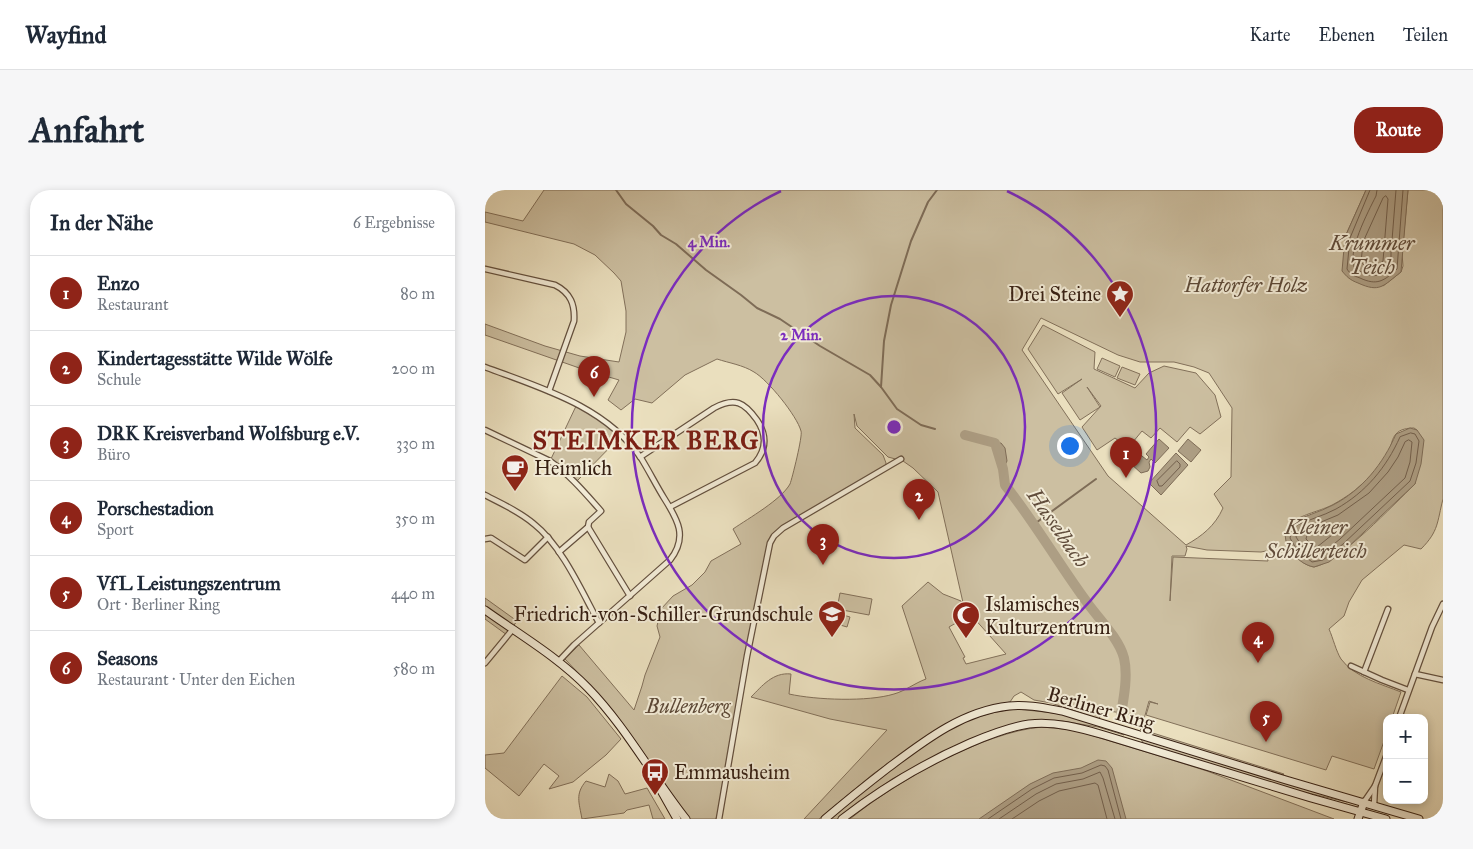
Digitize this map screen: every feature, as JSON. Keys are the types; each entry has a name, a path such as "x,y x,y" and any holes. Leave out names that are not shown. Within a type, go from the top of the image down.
{"main road":[{"path":"485,610 558,662 588,688 637,749 686,819"},
{"name":"Berliner Ring","path":"825,819 850,797 943,729 962,719 983,712 1027,705 1062,711 1419,819"},
{"name":"Berliner Ring","path":"842,819 894,782 945,754 1004,730 1029,724 1074,726 1359,815 1386,819"},
{"path":"657,780 661,792 677,819"},
{"path":"1359,815 1364,802"},
{"path":"1371,817 1373,805"}],"street":[{"path":"485,269 555,285 562,288 571,299 575,309 574,322 549,391"},
{"path":"485,367 549,391 594,414 621,436 640,457 678,525 681,538 677,551 670,560 558,662"},
{"path":"640,457 714,408 727,402 734,402 745,406 760,426 765,442 762,453 755,463 670,508"},
{"path":"485,430 550,461 576,482 601,511 589,522 588,527 559,552"},
{"path":"719,819 747,656 770,544 774,536 783,528 901,459"},
{"path":"485,494 514,509 535,524 548,537 559,552 599,623"},
{"path":"588,527 630,596"},
{"path":"485,539 491,538 525,560 548,537"},
{"path":"1400,714 1432,627 1443,604"},
{"path":"1364,672 1388,609"},
{"path":"485,662 513,629"},
{"path":"1351,666 1409,690"},
{"path":"1415,674 1443,680"},
{"path":"1364,802 1375,786 1385,759"},
{"path":"1373,805 1375,786"}],"green space":[{"path":"544,190 1366,190 1345,237 1383,286 1401,272 1403,266 1402,253 1408,190 1443,190 1443,499 1438,520 1431,537 1421,549 1404,545 1362,580 1349,602 1344,616 1329,629 1339,656 1346,665 1368,679 1401,692 1393,714 1383,714 1383,744 1374,769 1332,756 1326,770 1146,715 1150,702 1158,704 1149,701 1144,719 1109,711 1102,712 1099,719 1051,703 1034,700 1021,692 1014,696 1010,702 986,707 925,737 873,774 819,819 804,819 887,730 830,719 751,697 764,684 773,677 791,674 789,694 827,699 856,699 883,697 894,694 926,679 902,606 928,582 943,594 961,601 966,612 954,619 956,623 949,627 965,657 963,658 966,664 1006,654 964,607 938,492 903,461 888,457 857,426 854,414 855,428 883,455 886,463 885,468 781,527 772,534 768,542 721,802 716,819 689,819 610,707 565,659 579,645 634,710 660,637 657,626 661,609 673,596 692,585 705,572 711,561 741,544 733,529 786,490 793,474 801,431 788,408 767,382 754,372 736,364 717,359 685,375 652,403 635,399 621,410 608,400 619,380 485,335 485,324 545,346 580,356 619,362 626,332 626,311 621,281 595,255 574,244 485,222 485,212 523,221","holes":["1041,318 1118,355 1140,362 1174,362 1209,373 1232,408 1231,477 1214,494 1223,508 1212,525 1186,545 1108,476 1022,350","1414,428 1417,430 1415,484 1338,555 1314,567 1301,561 1290,549 1286,538 1286,530 1291,524 1298,519 1334,504 1356,490 1383,461 1389,452 1396,434 1402,430","1186,546 1207,550 1266,551 1268,561 1173,557 1170,601 1172,556 1185,556"]},
{"path":"1043,325 1095,352 1094,369 1135,388 1149,373 1164,366 1196,373 1215,395 1221,417 1200,434 1190,427 1177,442 1160,428 1151,438 1142,431 1128,448 1115,438 1097,450 1082,427 1101,406 1087,387 1100,407 1080,420 1062,393 1082,379 1058,394 1028,349"},
{"path":"1102,358 1120,366 1115,377 1097,369"},
{"path":"1122,367 1140,374 1135,385 1117,378"},
{"path":"577,404 594,414 621,436 576,482 550,461"},
{"path":"840,593 872,599 869,615 837,609"},
{"path":"485,598 517,621 507,635 485,619"},
{"path":"833,612 850,617 847,627 830,622"},
{"path":"562,676 587,697 621,739 606,755 573,782 549,789 559,776 544,764 519,796 485,768 485,755 504,753"},
{"path":"1017,709 1063,714 1124,733 1124,735 1098,727 1062,721 1029,721 956,746 937,755 892,779 837,819 830,819 893,766 940,734 990,713"},
{"path":"1042,727 1074,730 1207,771 1334,819 850,819 891,790 941,761 993,738"},
{"path":"1140,729 1284,774 1146,734"},
{"path":"1141,739 1348,801 1291,789 1143,743"},
{"path":"609,774 618,781 625,794 647,788 665,819 653,819 649,805 627,810 624,813 582,819 579,803 580,790 586,781 605,787"}],"water":[{"name":"Krummer Teich","path":"1366,190 1408,190 1401,272 1377,288 1355,282 1342,271 1345,237"},
{"name":"Kleiner Schillerteich","path":"1410,428 1417,430 1424,440 1421,464 1415,484 1347,548 1329,562 1314,567 1307,565 1295,556 1290,550 1285,536 1286,529 1290,523 1328,507 1353,492 1378,466 1396,434"},
{"path":"1159,439 1169,448 1155,463 1151,459 1148,471 1141,473 1130,463 1132,453 1137,452 1147,460 1149,457 1146,454"},
{"path":"1188,439 1201,450 1191,462 1178,451"},
{"path":"995,443 1001,443 1005,448 1007,461 1003,469 997,463"},
{"path":"1176,453 1188,465 1161,495 1149,483"},
{"path":"1098,760 1106,761 1112,768 1126,819 979,819 1030,784 1053,773 1081,768"}],"waterway":[{"path":"616,190 626,204 661,235 676,244 706,270 757,308 780,319 820,346 870,375 897,409 921,425 935,429"},
{"name":"Hasselbach","path":"881,387 884,341 891,305 911,241 928,202 937,190"},
{"name":"Hasselbach","path":"965,435 995,443 1003,469 1005,485 1121,650 1126,672 1121,714"},
{"path":"1033,525 1096,479"}],"place":[{"name":"Drei Steine","path":"1120,318"},
{"name":"Seasons","path":"594,397"},
{"name":"Enzo","path":"1126,478"},
{"name":"Heimlich","path":"515,492"},
{"name":"Kindertagesstätte Wilde Wölfe","path":"919,520"},
{"name":"DRK Kreisverband Wolfsburg e.V.","path":"823,565"},
{"name":"Friedrich-von-Schiller-Grundschule","path":"832,638"},
{"name":"Islamisches Kulturzentrum","path":"966,639"},
{"name":"Porschestadion","path":"1258,663"},
{"name":"VfL Leistungszentrum","path":"1266,742"},
{"name":"Emmausheim","path":"655,796"}],"district":[{"name":"STEIMKER BERG","path":"646,440"}],"park label":[{"name":"Hattorfer Holz","path":"1246,285"},
{"name":"Bullenberg","path":"688,706"}]}
